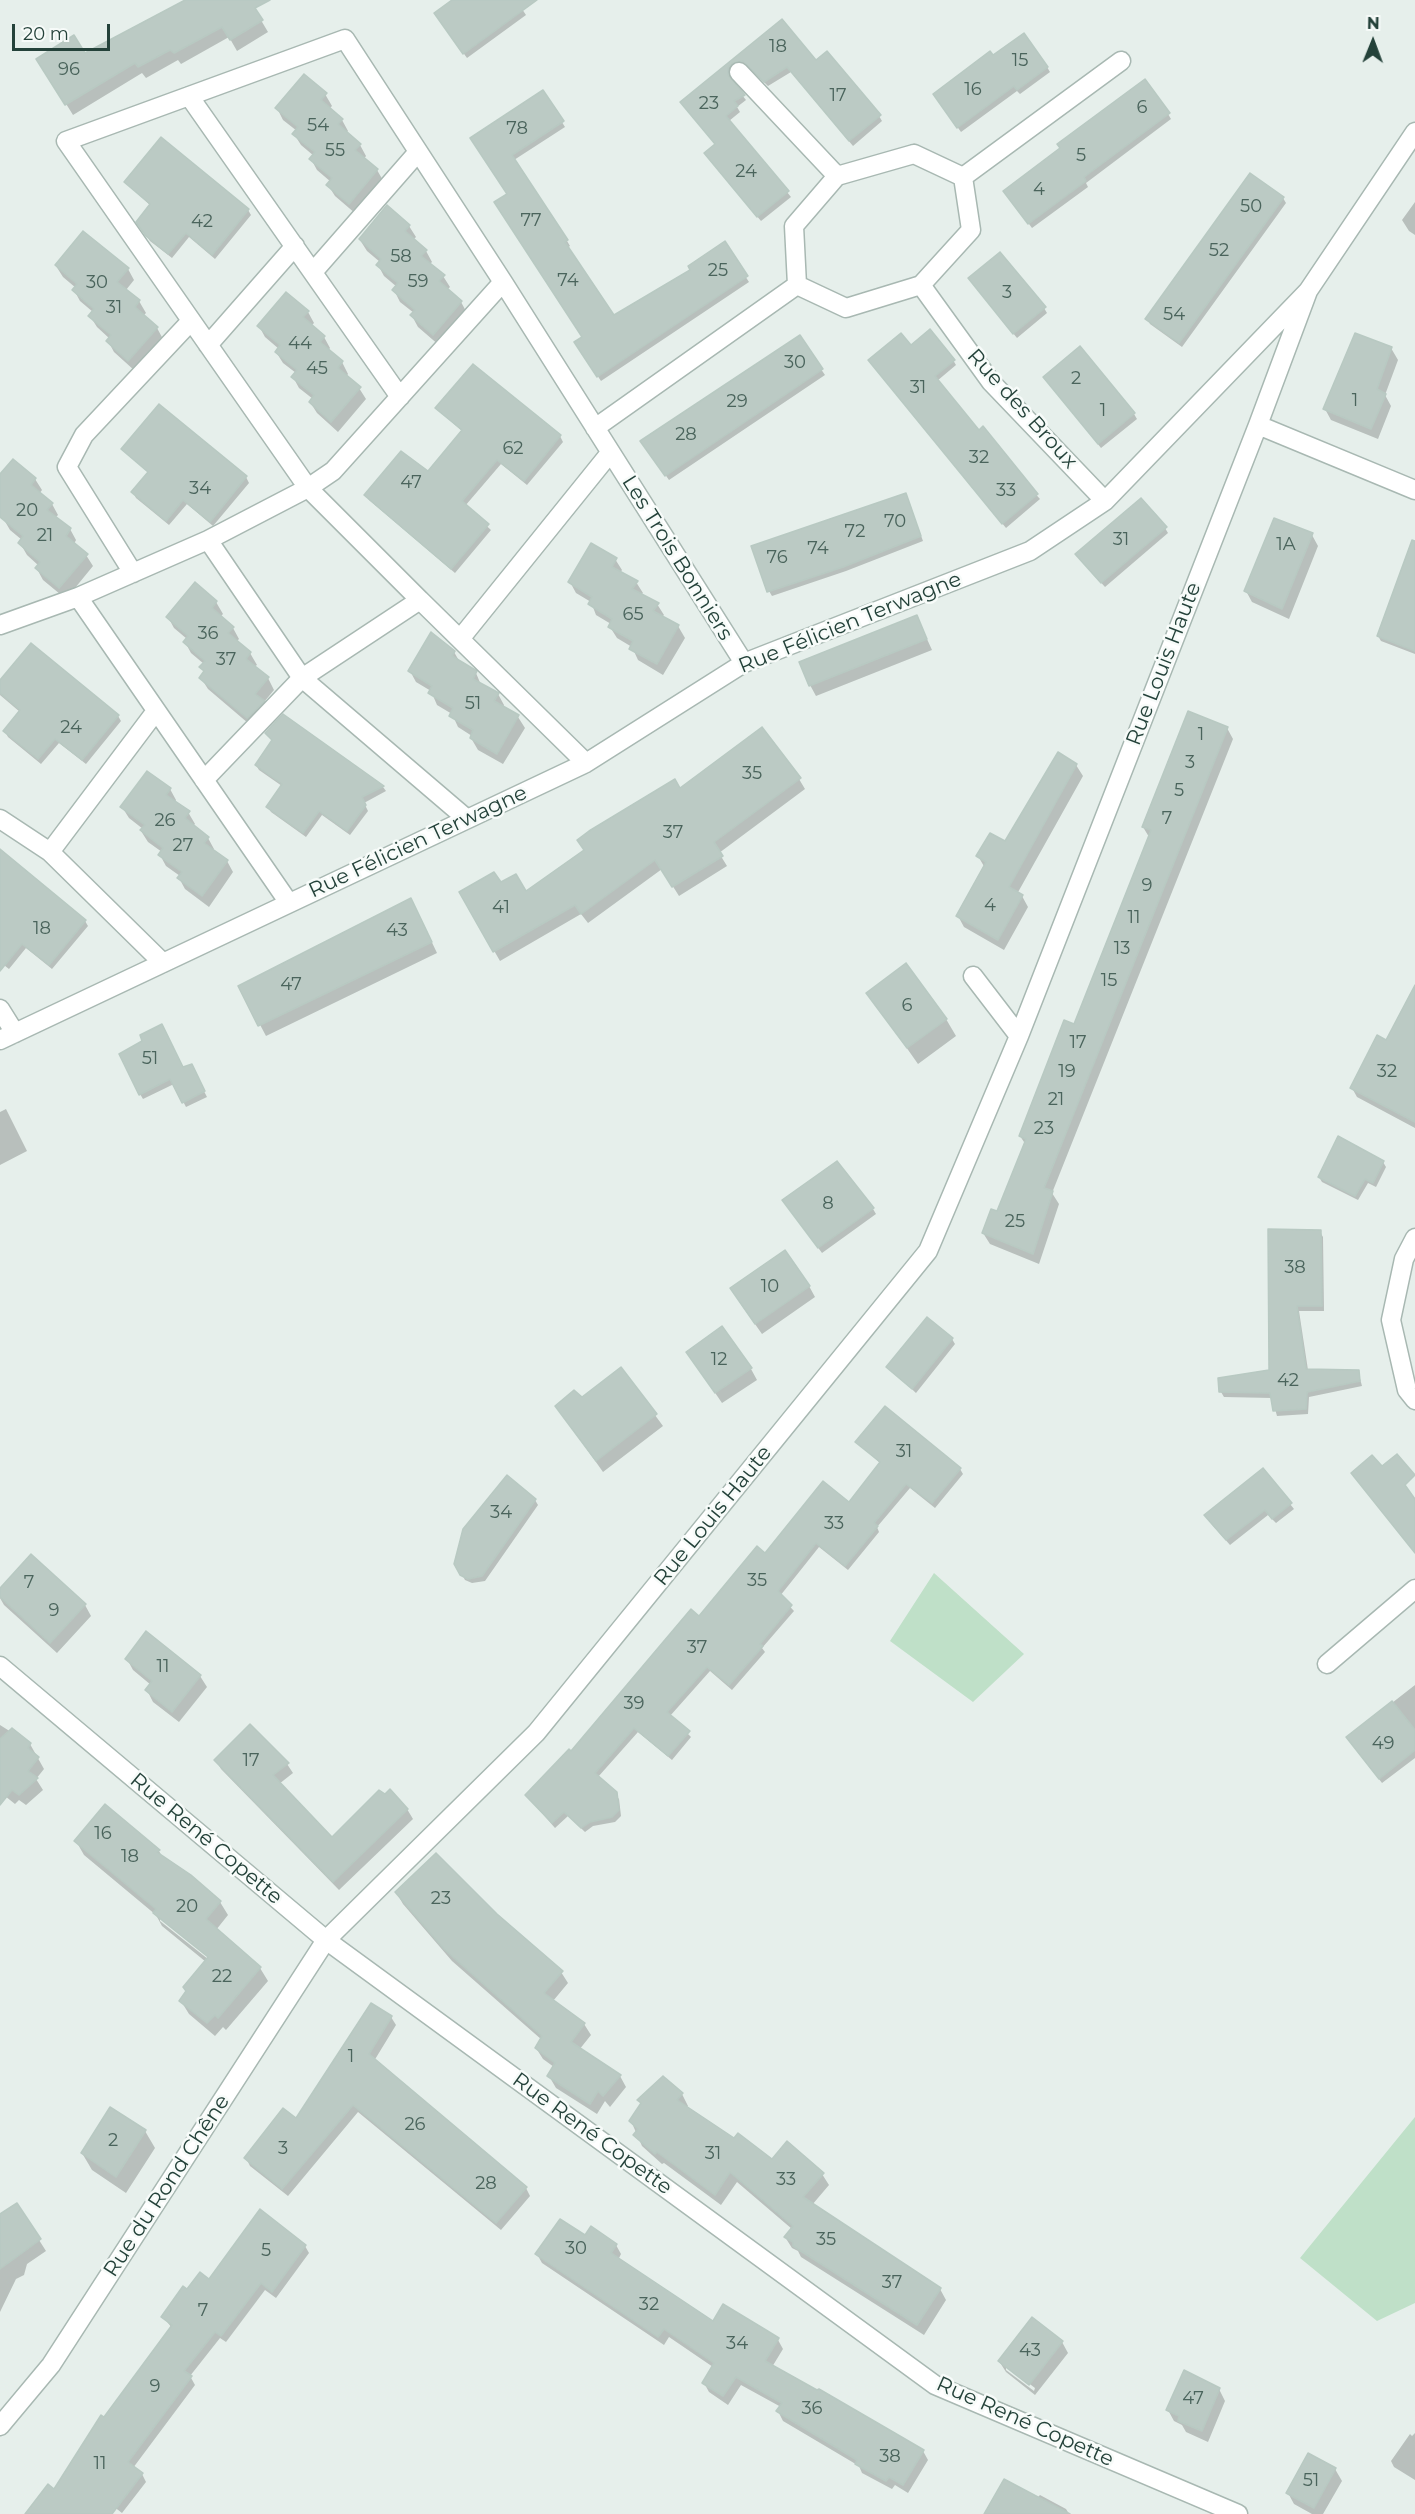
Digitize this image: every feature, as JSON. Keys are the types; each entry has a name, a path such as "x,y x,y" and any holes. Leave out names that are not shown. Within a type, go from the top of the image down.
{"street":[{"name":"Les Trois Bonniers","path":"586,762 308,488 66,141 345,39 503,282 744,663"},
{"path":"963,177 1120,61"},
{"path":"739,72 837,176"},
{"path":"189,96 400,397"},
{"name":"Rue Félicien Terwagne","path":"8,1036 586,762 744,663 1030,551 1105,501 1308,291 1415,132"},
{"path":"312,272 418,152"},
{"path":"797,285 794,226 837,176 914,154 963,177"},
{"path":"797,285 846,308 921,285 971,230 963,177"},
{"path":"208,345 295,246"},
{"path":"1,623 78,597 133,573 208,540 308,488 333,471 503,282"},
{"path":"595,428 797,285"},
{"name":"Rue des Broux","path":"921,285 991,382 1105,501"},
{"name":"Rue Louis Haute","path":"326,1940 536,1733 928,1251 1019,1036 1258,425 1308,291"},
{"path":"133,573 67,467 84,435 191,321"},
{"path":"1258,425 1415,490"},
{"name":"Les Trois Bonniers","path":"460,639 610,453"},
{"path":"208,540 302,678 468,819"},
{"path":"78,597 289,903"},
{"path":"204,780 302,678 420,600"},
{"path":"50,852 156,711"},
{"path":"0,819 50,852 163,963"},
{"path":"973,976 1019,1036"},
{"path":"0,1009 8,1036"},
{"path":"1415,1238 1404,1259 1391,1320 1407,1390 1415,1400"},
{"path":"1328,1664 1415,1589"},
{"name":"Rue René Copette","path":"0,1666 326,1940 935,2385 1238,2514"},
{"name":"Rue du Rond Chêne","path":"0,2426 51,2365 326,1940"}],"green space":[{"path":"934,1573 1024,1654 973,1702 890,1641"},
{"path":"1415,2117 1415,2303 1377,2321 1300,2258"}],"building":[{"path":"185,0 270,0 255,8 263,20 230,40 222,27 174,53 170,50 138,67 135,63 65,105 36,59 74,35 85,53"},
{"path":"452,0 537,0 463,54 434,13"},
{"path":"782,19 816,60 827,51 881,115 849,141 787,67 764,82 743,61 732,63 728,68 728,75 745,95 734,101 738,106 726,116 789,191 757,217 704,153 715,144 680,102"},
{"path":"1024,33 1048,67 1017,90 1014,86 957,128 933,94 990,51 993,55"},
{"path":"304,74 327,93 321,100 343,119 338,124 361,144 355,150 378,169 349,204 326,185 332,178 309,159 315,152 292,134 298,127 275,108"},
{"path":"1145,79 1170,113 1084,177 1086,181 1028,224 1003,191 1060,148 1057,144"},
{"path":"543,90 564,121 512,155 568,240 565,242 614,315 690,270 688,266 725,241 748,276 597,377 574,342 582,337 494,202 507,194 470,138"},
{"path":"161,137 249,209 212,255 186,233 168,254 146,236 136,222 150,204 124,182"},
{"path":"1250,173 1284,197 1179,343 1145,319"},
{"path":"387,205 410,225 405,231 427,250 421,256 445,275 439,281 462,301 433,335 410,315 415,310 392,290 398,283 376,265 381,259 359,239"},
{"path":"83,231 129,268 117,282 140,300 135,307 158,327 128,361 106,341 111,335 88,316 94,309 72,290 77,284 55,265"},
{"path":"1000,252 1046,307 1013,334 968,278"},
{"path":"286,292 309,311 303,317 325,336 320,342 343,361 338,368 361,387 331,422 309,402 314,395 291,377 297,370 275,352 280,345 257,326"},
{"path":"930,329 955,360 935,376 979,430 983,426 1038,494 1002,524 868,360 901,333 911,345"},
{"path":"1355,333 1392,347 1377,389 1386,394 1371,429 1323,409"},
{"path":"800,335 823,369 665,476 640,441"},
{"path":"1080,346 1135,413 1098,444 1043,377"},
{"path":"473,364 561,435 524,481 497,460 462,501 489,524 451,569 364,495 401,451 428,471 462,430 435,408"},
{"path":"159,404 247,476 210,522 183,500 166,521 131,492 148,472 121,449"},
{"path":"13,459 36,478 31,485 53,503 47,510 71,528 66,536 88,554 59,588 35,568 40,562 18,543 23,536 0,517 0,474"},
{"path":"906,493 921,536 843,567 767,592 751,546"},
{"path":"1141,498 1167,527 1101,583 1075,554"},
{"path":"1274,518 1313,533 1282,609 1244,591"},
{"path":"1412,540 1415,541 1415,651 1377,636"},
{"path":"591,543 617,558 612,567 638,581 632,589 659,603 653,611 679,625 657,664 629,649 633,641 608,627 612,619 588,604 592,597 568,582"},
{"path":"195,582 217,601 212,608 234,627 228,633 251,652 246,659 269,677 255,694 265,701 247,718 199,678 204,671 199,667 205,661 183,642 188,636 166,617"},
{"path":"917,615 927,639 809,686 799,662"},
{"path":"431,632 455,651 452,656 477,671 473,679 499,693 494,701 519,715 497,754 470,738 473,730 449,716 453,708 428,693 432,686 408,671"},
{"path":"31,643 119,715 82,760 55,739 38,759 3,731 20,710 0,693 0,680"},
{"path":"1188,711 1228,727 1044,1188 1053,1191 1033,1254 982,1233 991,1209 997,1211 1026,1139 1019,1136 1064,1020 1074,1024 1151,830 1142,827"},
{"path":"283,714 384,786 362,797 366,805 347,831 319,811 303,833 266,807 282,784 255,765 272,740 265,733"},
{"path":"762,727 801,778 714,842 723,856 672,887 655,860 581,914 575,905 493,952 459,892 494,872 501,882 516,874 526,891 584,850 577,840 589,831 675,779 680,788"},
{"path":"1058,752 1077,764 1009,887 1023,895 998,940 956,916 986,862 976,856 990,833 1005,841"},
{"path":"147,771 171,788 166,795 190,811 185,818 209,837 204,843 228,860 202,896 177,878 182,872 158,855 163,848 140,830 145,825 120,807"},
{"path":"0,849 86,920 49,965 22,944 0,971"},
{"path":"411,898 432,942 258,1026 238,986"},
{"path":"906,963 947,1019 907,1048 866,993"},
{"path":"1415,985 1415,1122 1350,1088 1377,1035 1386,1040"},
{"path":"162,1024 183,1067 192,1064 205,1091 182,1103 170,1079 139,1095 119,1054 142,1041 140,1035"},
{"path":"1338,1136 1384,1161 1373,1183 1365,1179 1355,1196 1318,1177"},
{"path":"837,1161 874,1208 818,1248 782,1200"},
{"path":"1268,1229 1321,1230 1322,1306 1297,1306 1306,1369 1359,1370 1360,1381 1307,1392 1306,1409 1273,1411 1270,1393 1219,1392 1218,1378 1269,1370"},
{"path":"785,1250 810,1286 755,1324 730,1288"},
{"path":"927,1317 953,1338 912,1389 886,1367"},
{"path":"722,1326 752,1368 715,1393 686,1352"},
{"path":"621,1367 657,1414 596,1461 555,1406 574,1390 582,1397"},
{"path":"885,1406 961,1468 932,1503 906,1484 874,1523 878,1526 845,1566 816,1543 778,1591 792,1605 760,1644 763,1646 729,1685 707,1667 667,1712 690,1731 668,1756 634,1728 595,1773 617,1792 619,1810 612,1817 590,1822 581,1828 564,1812 552,1823 525,1795 569,1749 571,1751 691,1609 699,1616 757,1546 765,1553 823,1481 849,1502 880,1462 855,1442"},
{"path":"1397,1454 1415,1475 1405,1485 1415,1499 1415,1553 1351,1473 1372,1455 1382,1466"},
{"path":"1263,1468 1292,1503 1272,1519 1265,1510 1226,1540 1204,1515"},
{"path":"507,1475 536,1499 482,1576 468,1579 460,1575 454,1564 463,1529"},
{"path":"31,1554 86,1604 50,1643 0,1597 0,1588"},
{"path":"146,1631 201,1675 172,1712 145,1690 152,1681 125,1659"},
{"path":"1392,1701 1415,1730 1415,1750 1379,1779 1346,1737"},
{"path":"250,1724 289,1763 273,1775 332,1837 379,1790 385,1794 390,1789 408,1809 333,1882 214,1760"},
{"path":"12,1728 31,1743 28,1748 39,1757 28,1771 38,1778 19,1795 12,1790 0,1805 0,1739"},
{"path":"105,1804 160,1850 157,1852 191,1875 221,1901 206,1919 261,1967 218,2018 215,2015 207,2023 179,2001 186,1991 183,1987 208,1957 153,1913 156,1909 74,1841"},
{"path":"436,1853 497,1914 563,1971 544,1993 585,2023 571,2042 621,2075 603,2096 598,2091 590,2104 547,2076 555,2063 535,2048 542,2036 444,1949 395,1892"},
{"path":"371,2003 392,2016 369,2054 527,2187 496,2223 353,2105 282,2189 244,2158 283,2108 296,2118"},
{"path":"663,2076 683,2093 677,2100 734,2138 738,2133 772,2159 787,2141 824,2173 803,2197 941,2288 917,2325 793,2246 793,2242 784,2237 793,2226 730,2172 715,2195 657,2152 655,2154 633,2135 638,2129 629,2121 641,2103 637,2100"},
{"path":"110,2107 146,2130 116,2177 81,2153"},
{"path":"17,2203 41,2239 0,2269 0,2214"},
{"path":"260,2209 306,2245 272,2292 261,2283 221,2336 215,2332 184,2371 192,2376 128,2462 143,2473 112,2514 25,2514 48,2484 54,2489 101,2415 104,2417 172,2325 161,2317 183,2286 187,2289 200,2272 209,2279"},
{"path":"560,2219 585,2235 591,2226 617,2244 611,2253 713,2321 723,2304 779,2338 765,2361 817,2390 819,2389 924,2450 903,2485 889,2477 886,2481 855,2464 857,2460 776,2411 782,2403 736,2377 723,2396 702,2383 714,2363 664,2329 658,2337 535,2254"},
{"path":"1032,2317 1063,2341 1029,2385 998,2361"},
{"path":"1184,2370 1220,2388 1202,2431 1178,2421 1179,2416 1166,2410"},
{"path":"1308,2453 1336,2468 1314,2508 1286,2493"},
{"path":"1004,2479 1070,2514 984,2514"}]}
